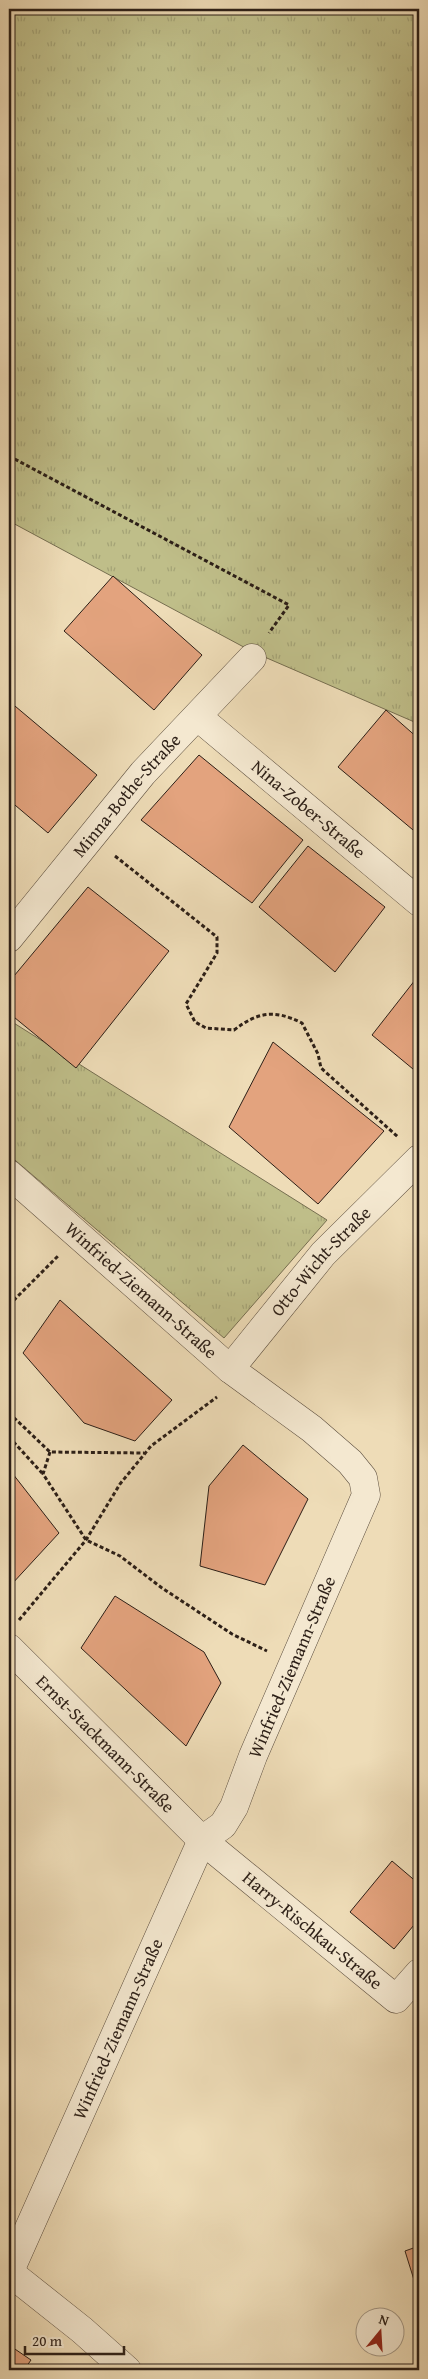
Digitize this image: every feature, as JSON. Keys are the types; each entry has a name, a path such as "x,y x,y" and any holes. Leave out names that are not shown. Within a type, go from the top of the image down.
{"street":[{"name":"Minna-Bothe-Straße","path":"9,938 143,773 252,658"},
{"name":"Nina-Zober-Straße","path":"198,717 419,902"},
{"name":"Otto-Wicht-Straße","path":"230,1369 323,1254 419,1159"},
{"name":"Winfried-Ziemann-Straße","path":"9,1174 230,1369 312,1429 350,1462 363,1478 366,1495 294,1664 252,1756 234,1808 223,1825 202,1840 9,2272"},
{"name":"Ernst-Stackmann-Straße","path":"9,1648 202,1840"},
{"name":"Harry-Rischkau-Straße","path":"202,1840 396,2000 419,1973"},
{"path":"9,2272 82,2330 127,2370"}],"path":[{"path":"9,456 289,604 252,658"},
{"path":"92,836 216,937 217,953 186,1004 195,1022 206,1028 234,1030 245,1022 264,1014 277,1014 302,1023 318,1054 321,1068 398,1138"},
{"path":"9,1305 79,1235"},
{"path":"17,1622 86,1540 120,1484 145,1453 151,1446 221,1394 230,1369"},
{"path":"9,1413 50,1452 145,1453"},
{"path":"9,1437 43,1474 86,1540 120,1556 162,1588 232,1634 294,1664"},
{"path":"43,1474 50,1452"}],"green space":[{"path":"9,9 419,9 419,724 253,652 9,521"},
{"path":"9,1020 327,1220 224,1338 9,1155"}],"building":[{"path":"113,576 202,655 154,710 64,631"},
{"path":"9,701 97,775 48,833 9,800"},
{"path":"386,710 419,739 419,835 338,767"},
{"path":"199,755 303,840 252,903 141,820"},
{"path":"308,846 385,907 335,972 259,907"},
{"path":"88,887 169,951 76,1068 9,1013 9,982"},
{"path":"419,975 419,1074 372,1035"},
{"path":"273,1042 384,1131 318,1204 229,1127"},
{"path":"60,1300 172,1400 135,1441 84,1423 23,1353"},
{"path":"243,1445 308,1499 265,1585 200,1566 209,1486"},
{"path":"9,1469 59,1533 11,1585 9,1582"},
{"path":"115,1596 204,1652 221,1683 186,1746 81,1648"},
{"path":"392,1861 419,1884 419,1919 394,1949 350,1912"},
{"path":"419,2246 419,2296 405,2251"},
{"path":"9,2345 31,2360 24,2370 9,2370"}]}
